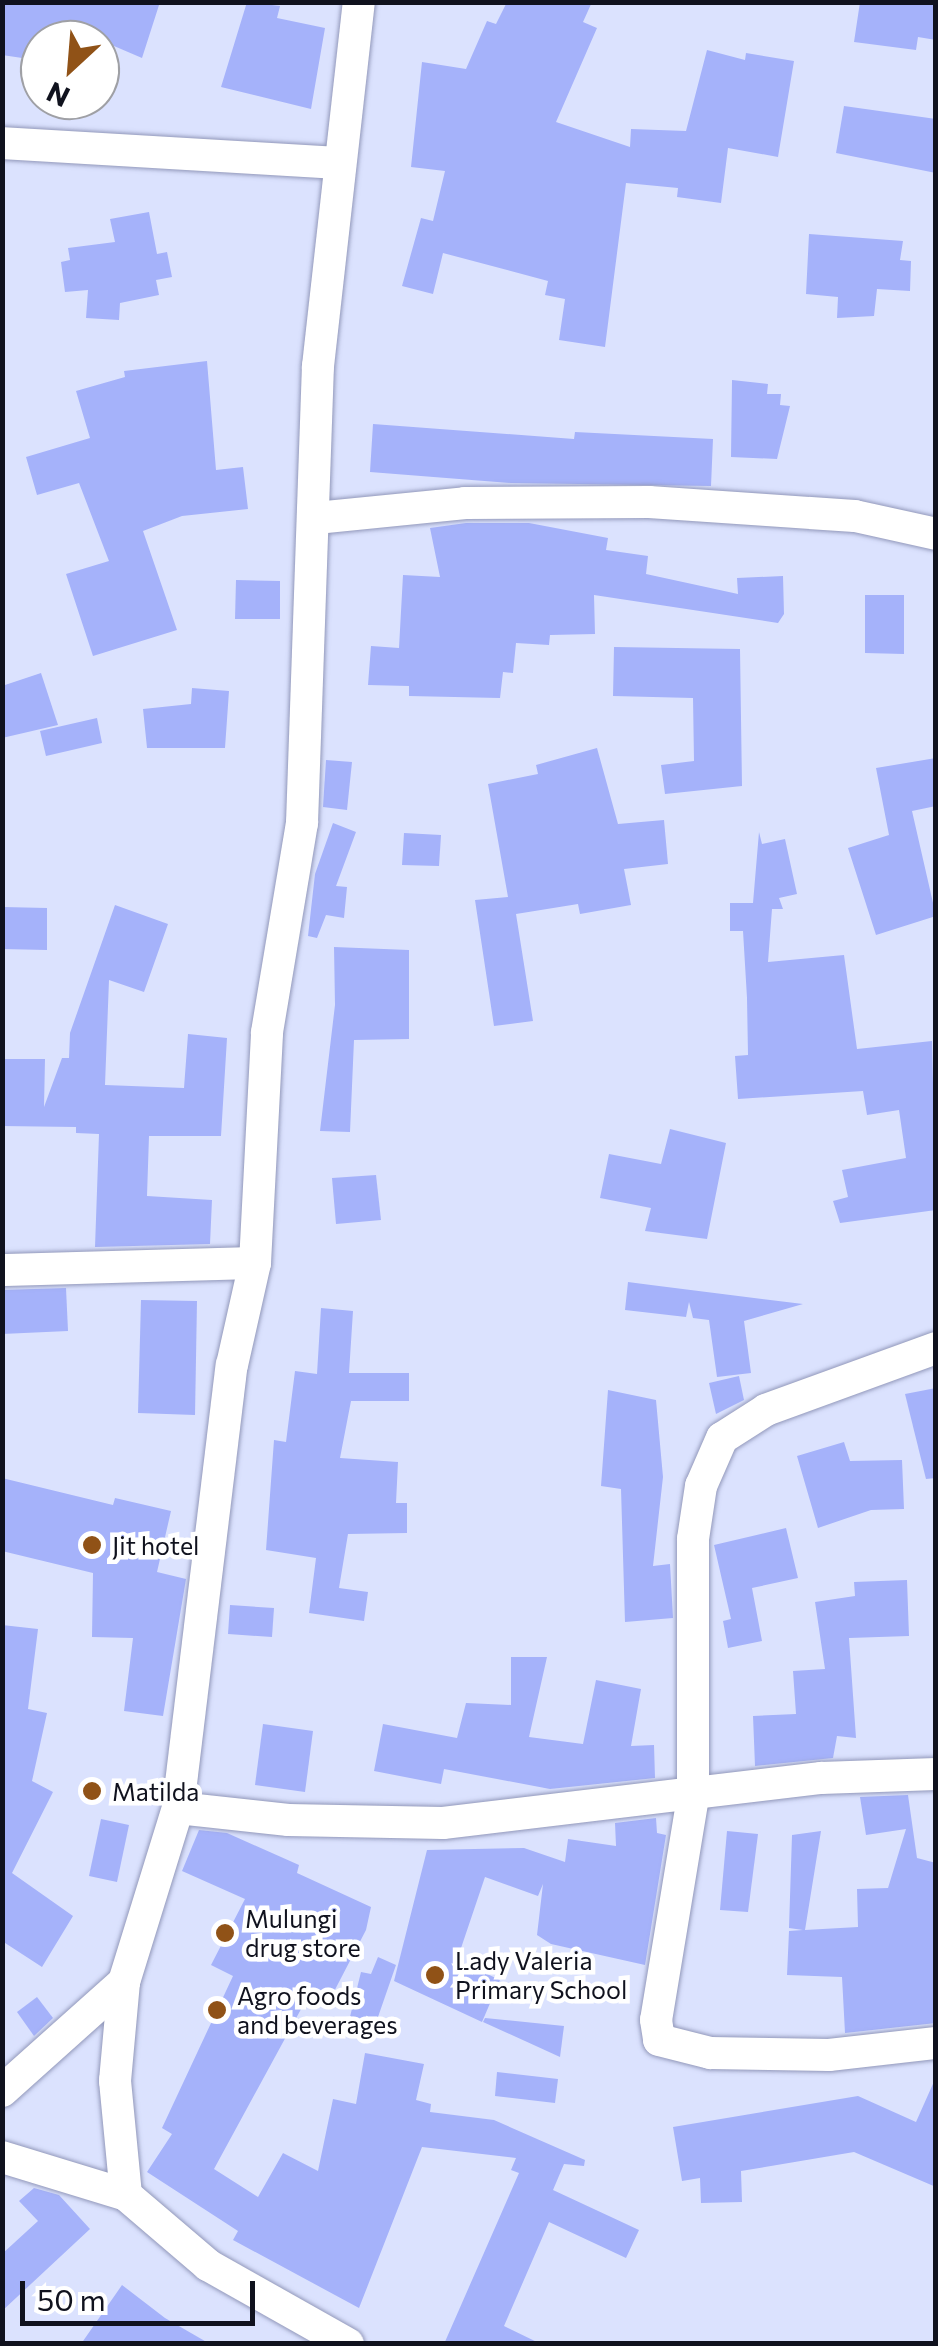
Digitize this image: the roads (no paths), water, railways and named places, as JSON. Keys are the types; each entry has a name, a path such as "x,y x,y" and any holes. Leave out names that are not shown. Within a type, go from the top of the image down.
{"street":[{"path":"126,2194 115,2080 124,1982 178,1808 232,1365 255,1263 267,1032 302,823 316,518 318,366 359,2"},
{"path":"2,142 339,163"},
{"path":"316,518 466,503 649,502 855,516 936,534"},
{"path":"2,1270 255,1263"},
{"path":"936,1348 766,1410 722,1438 701,1486 693,1539 693,1797 656,2020 660,2040 710,2054 829,2055 936,2043"},
{"path":"178,1808 288,1820 443,1823 693,1797 821,1778 936,1774"},
{"path":"2,2091 124,1982"},
{"path":"2,2157 126,2194 208,2265 348,2344"}],"place":[{"name":"Jit hotel","path":"92,1545"},
{"name":"Matilda","path":"92,1791"},
{"name":"Mulungi drug store","path":"225,1933"},
{"name":"Lady Valeria Primary School","path":"435,1975"},
{"name":"Agro foods and beverages","path":"217,2010"}]}
